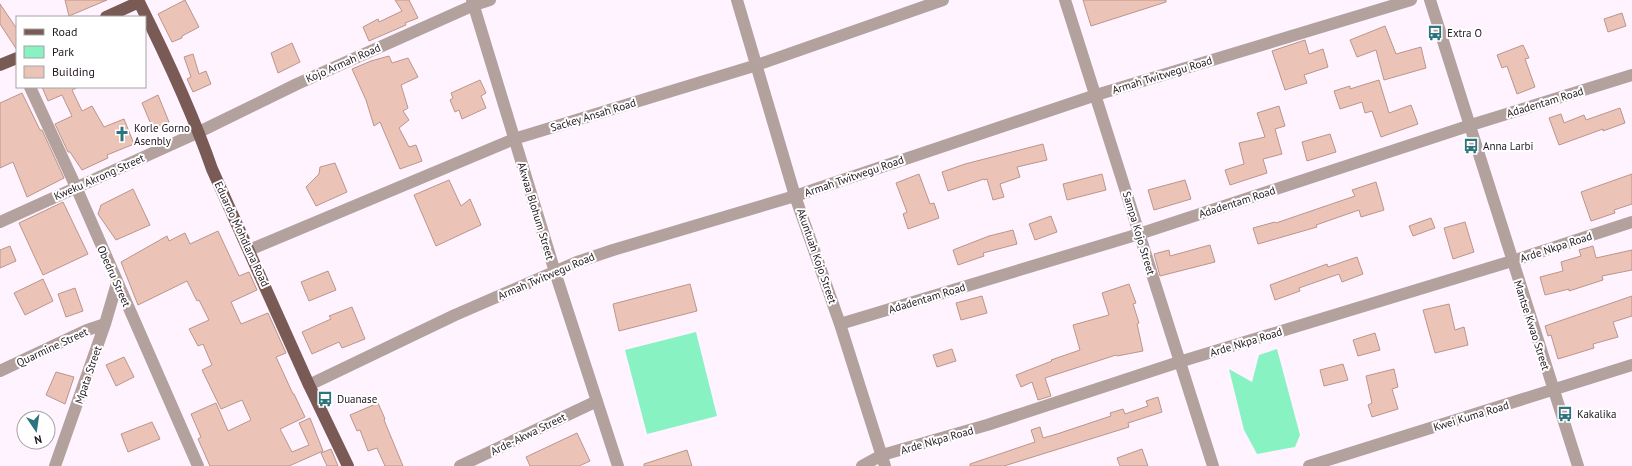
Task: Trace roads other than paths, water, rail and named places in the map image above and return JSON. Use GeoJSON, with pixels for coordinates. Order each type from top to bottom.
{"type":"FeatureCollection","features":[{"type":"Feature","properties":{"kind":"main road"},"geometry":{"type":"LineString","coordinates":[[108,16],[140,1]]}},
{"type":"Feature","properties":{"kind":"main road","name":"Eduardo Mohdlana Road"},"geometry":{"type":"LineString","coordinates":[[140,1],[199,132],[212,169],[348,466]]}},
{"type":"Feature","properties":{"kind":"main road"},"geometry":{"type":"LineString","coordinates":[[0,65],[16,58]]}},
{"type":"Feature","properties":{"kind":"street","name":"Kojo Armah Road"},"geometry":{"type":"LineString","coordinates":[[199,132],[297,84],[473,3],[490,0]]}},
{"type":"Feature","properties":{"kind":"street","name":"Akuntuah Kojo Street"},"geometry":{"type":"LineString","coordinates":[[737,0],[795,196],[840,324],[884,461]]}},
{"type":"Feature","properties":{"kind":"street","name":"Sackey Ansah Road"},"geometry":{"type":"LineString","coordinates":[[250,250],[514,139],[757,65],[943,0]]}},
{"type":"Feature","properties":{"kind":"street","name":"Sampa Kojo Street"},"geometry":{"type":"LineString","coordinates":[[1065,0],[1213,466]]}},
{"type":"Feature","properties":{"kind":"street","name":"Armah Twitwegu Road"},"geometry":{"type":"LineString","coordinates":[[310,385],[455,315],[577,262],[795,196],[1096,95],[1411,0]]}},
{"type":"Feature","properties":{"kind":"street","name":"Mantse Kwao Street"},"geometry":{"type":"LineString","coordinates":[[1430,0],[1471,125],[1512,261],[1578,466]]}},
{"type":"Feature","properties":{"kind":"street","name":"Akwaa Blohum Street"},"geometry":{"type":"LineString","coordinates":[[473,3],[555,272],[618,466]]}},
{"type":"Feature","properties":{"kind":"street","name":"Adadentam Road"},"geometry":{"type":"LineString","coordinates":[[840,324],[1139,234],[1471,125],[1632,76]]}},
{"type":"Feature","properties":{"kind":"street","name":"Obedru Street"},"geometry":{"type":"LineString","coordinates":[[30,88],[198,466]]}},
{"type":"Feature","properties":{"kind":"street","name":"Kweku Akrong Street"},"geometry":{"type":"LineString","coordinates":[[0,222],[199,132]]}},
{"type":"Feature","properties":{"kind":"street","name":"Arde Nkpa Road"},"geometry":{"type":"LineString","coordinates":[[862,466],[884,461],[987,425],[1179,362],[1512,261],[1632,222]]}},
{"type":"Feature","properties":{"kind":"street","name":"Mpata Street"},"geometry":{"type":"LineString","coordinates":[[55,466],[105,324],[117,283]]}},
{"type":"Feature","properties":{"kind":"street","name":"Quarmine Street"},"geometry":{"type":"LineString","coordinates":[[0,371],[87,330],[105,324]]}},
{"type":"Feature","properties":{"kind":"street","name":"Kwei Kuma Road"},"geometry":{"type":"LineString","coordinates":[[1309,466],[1632,365]]}},
{"type":"Feature","properties":{"kind":"street","name":"Arde-Akwa Street"},"geometry":{"type":"LineString","coordinates":[[460,466],[597,401]]}},
{"type":"Feature","properties":{"kind":"place","name":"Extra O"},"geometry":{"type":"Point","coordinates":[1435,33]}},
{"type":"Feature","properties":{"kind":"place","name":"Korle Gorno Asenbly"},"geometry":{"type":"Point","coordinates":[122,134]}},
{"type":"Feature","properties":{"kind":"place","name":"Anna Larbi"},"geometry":{"type":"Point","coordinates":[1471,146]}},
{"type":"Feature","properties":{"kind":"place","name":"Duanase"},"geometry":{"type":"Point","coordinates":[325,399]}},
{"type":"Feature","properties":{"kind":"place","name":"Kakalika"},"geometry":{"type":"Point","coordinates":[1565,414]}}]}
